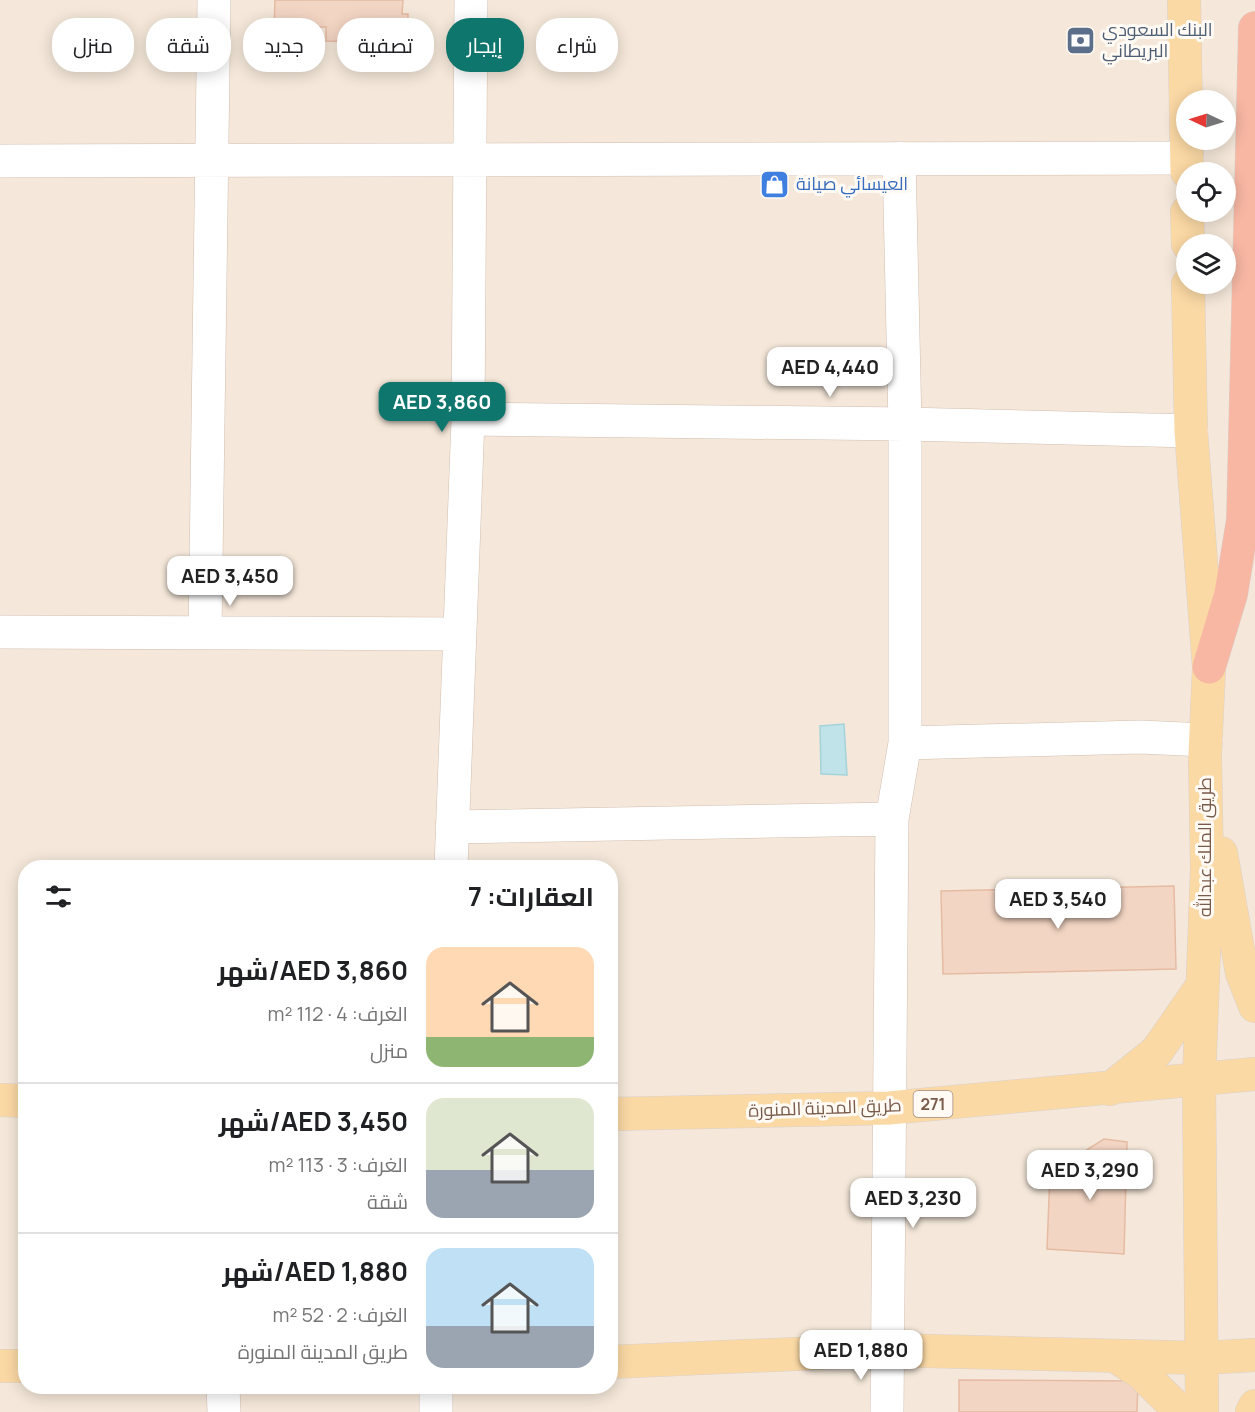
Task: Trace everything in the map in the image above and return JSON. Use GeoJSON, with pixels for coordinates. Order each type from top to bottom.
{"type":"FeatureCollection","features":[{"type":"Feature","properties":{"kind":"highway"},"geometry":{"type":"LineString","coordinates":[[1209,667],[1231,594],[1243,520],[1255,28]]}},
{"type":"Feature","properties":{"kind":"main road"},"geometry":{"type":"LineString","coordinates":[[1184,0],[1187,162]]}},
{"type":"Feature","properties":{"kind":"main road","name":"طريق الملك عبدالله"},"geometry":{"type":"LineString","coordinates":[[1188,294],[1191,431],[1209,667],[1205,747],[1207,869],[1199,1081],[1202,1412]]}},
{"type":"Feature","properties":{"kind":"main road"},"geometry":{"type":"LineString","coordinates":[[1205,747],[1242,973],[1255,1006]]}},
{"type":"Feature","properties":{"kind":"main road"},"geometry":{"type":"LineString","coordinates":[[1110,1089],[1157,1051],[1202,986]]}},
{"type":"Feature","properties":{"kind":"main road","name":"طريق المدينة المنورة"},"geometry":{"type":"LineString","coordinates":[[618,1113],[889,1108],[1255,1074]]}},
{"type":"Feature","properties":{"kind":"main road"},"geometry":{"type":"LineString","coordinates":[[0,1100],[18,1101]]}},
{"type":"Feature","properties":{"kind":"main road"},"geometry":{"type":"LineString","coordinates":[[618,1362],[887,1350],[1202,1358],[1255,1355]]}},
{"type":"Feature","properties":{"kind":"main road"},"geometry":{"type":"LineString","coordinates":[[1115,1356],[1141,1373],[1181,1412]]}},
{"type":"Feature","properties":{"kind":"main road"},"geometry":{"type":"LineString","coordinates":[[0,1366],[18,1366]]}},
{"type":"Feature","properties":{"kind":"main road"},"geometry":{"type":"LineString","coordinates":[[1252,1412],[1255,1406]]}},
{"type":"Feature","properties":{"kind":"street"},"geometry":{"type":"LineString","coordinates":[[205,633],[214,0]]}},
{"type":"Feature","properties":{"kind":"street"},"geometry":{"type":"LineString","coordinates":[[451,860],[468,419],[471,0]]}},
{"type":"Feature","properties":{"kind":"street"},"geometry":{"type":"LineString","coordinates":[[0,161],[899,158],[1176,165]]}},
{"type":"Feature","properties":{"kind":"street"},"geometry":{"type":"LineString","coordinates":[[886,1412],[892,819],[905,743],[905,424],[899,158]]}},
{"type":"Feature","properties":{"kind":"street"},"geometry":{"type":"LineString","coordinates":[[468,419],[905,424],[1191,431]]}},
{"type":"Feature","properties":{"kind":"street"},"geometry":{"type":"LineString","coordinates":[[0,632],[460,634]]}},
{"type":"Feature","properties":{"kind":"street"},"geometry":{"type":"LineString","coordinates":[[905,743],[1140,737],[1205,747]]}},
{"type":"Feature","properties":{"kind":"street"},"geometry":{"type":"LineString","coordinates":[[452,827],[892,819]]}},
{"type":"Feature","properties":{"kind":"street"},"geometry":{"type":"LineString","coordinates":[[223,1394],[224,1412]]}},
{"type":"Feature","properties":{"kind":"street"},"geometry":{"type":"LineString","coordinates":[[436,1394],[436,1412]]}},
{"type":"Feature","properties":{"kind":"shaded area"},"geometry":{"type":"Polygon","coordinates":[[[0,0],[1255,0],[1255,1412],[0,1412],[0,0]]]}},
{"type":"Feature","properties":{"kind":"water"},"geometry":{"type":"Polygon","coordinates":[[[844,724],[847,775],[821,774],[820,726],[844,724]]]}},
{"type":"Feature","properties":{"kind":"building"},"geometry":{"type":"Polygon","coordinates":[[[275,0],[403,0],[402,14],[408,14],[408,18],[337,18],[337,41],[326,41],[325,18],[274,18],[275,0]]]}},
{"type":"Feature","properties":{"kind":"building"},"geometry":{"type":"Polygon","coordinates":[[[1174,886],[1176,969],[943,974],[941,891],[1174,886]]]}},
{"type":"Feature","properties":{"kind":"building"},"geometry":{"type":"Polygon","coordinates":[[[1104,1139],[1127,1142],[1124,1254],[1047,1249],[1050,1173],[1104,1139]]]}},
{"type":"Feature","properties":{"kind":"building"},"geometry":{"type":"Polygon","coordinates":[[[959,1380],[1138,1381],[1137,1412],[959,1412],[959,1380]]]}},
{"type":"Feature","properties":{"kind":"place","name":"البنك السعودي البريطاني"},"geometry":{"type":"Point","coordinates":[1081,40]}},
{"type":"Feature","properties":{"kind":"place","name":"العيسائي صيانة"},"geometry":{"type":"Point","coordinates":[775,184]}}]}
